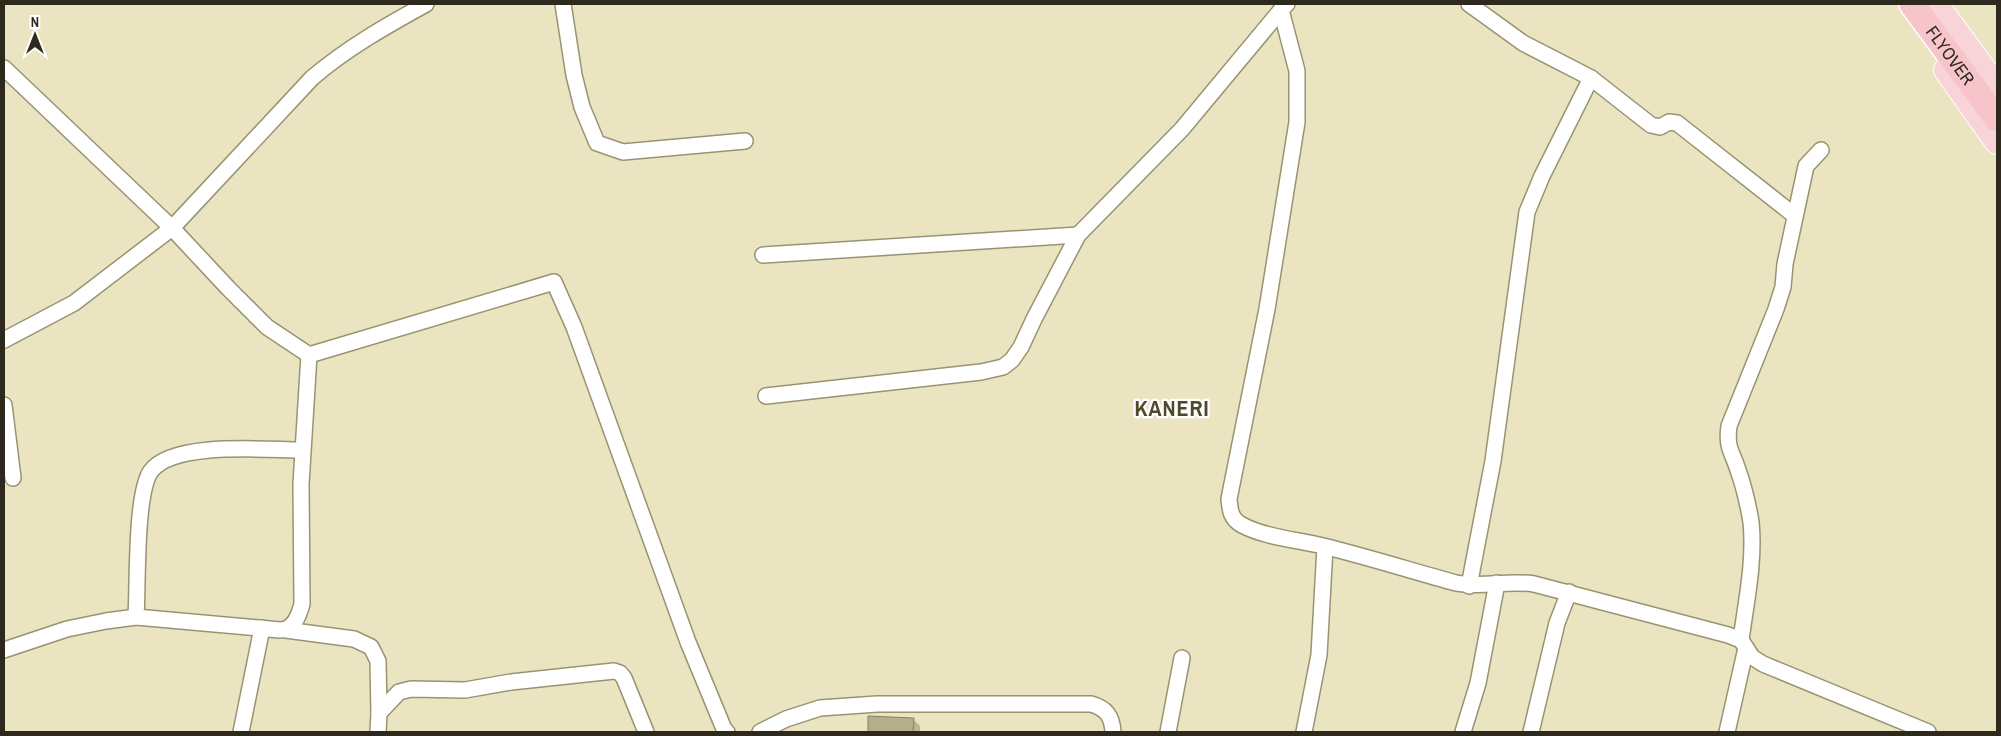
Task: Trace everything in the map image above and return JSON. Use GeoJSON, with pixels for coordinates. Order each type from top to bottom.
{"type":"FeatureCollection","features":[{"type":"Feature","properties":{"kind":"highway","name":"FLYOVER"},"geometry":{"type":"LineString","coordinates":[[1912,4],[1994,105]]}},
{"type":"Feature","properties":{"kind":"highway","name":"FLYOVER"},"geometry":{"type":"LineString","coordinates":[[1926,4],[1994,105]]}},
{"type":"Feature","properties":{"kind":"main road"},"geometry":{"type":"LineString","coordinates":[[1899,4],[1997,142]]}},
{"type":"Feature","properties":{"kind":"main road"},"geometry":{"type":"LineString","coordinates":[[1936,4],[1994,105]]}},
{"type":"Feature","properties":{"kind":"street"},"geometry":{"type":"LineString","coordinates":[[4,340],[74,303],[172,228],[312,78],[334,59],[380,29],[400,10],[426,4]]}},
{"type":"Feature","properties":{"kind":"street"},"geometry":{"type":"LineString","coordinates":[[563,4],[574,75],[582,107],[597,143],[623,152],[745,141]]}},
{"type":"Feature","properties":{"kind":"street"},"geometry":{"type":"LineString","coordinates":[[1468,4],[1523,43],[1591,78],[1651,125],[1660,127],[1669,122],[1677,123],[1794,215]]}},
{"type":"Feature","properties":{"kind":"street"},"geometry":{"type":"LineString","coordinates":[[766,396],[981,372],[1004,367],[1012,360],[1021,347],[1042,302],[1078,235],[1182,129],[1284,7]]}},
{"type":"Feature","properties":{"kind":"street"},"geometry":{"type":"LineString","coordinates":[[1284,7],[1297,72],[1298,122],[1267,309],[1229,499],[1233,518],[1242,525],[1256,531],[1325,547],[1470,586],[1518,582],[1569,592],[1728,635],[1743,644],[1752,657],[1763,664],[1928,732]]}},
{"type":"Feature","properties":{"kind":"street"},"geometry":{"type":"LineString","coordinates":[[4,68],[172,228],[267,327],[309,355]]}},
{"type":"Feature","properties":{"kind":"street"},"geometry":{"type":"LineString","coordinates":[[1470,586],[1493,461],[1521,244],[1527,212],[1542,176],[1591,78]]}},
{"type":"Feature","properties":{"kind":"street"},"geometry":{"type":"LineString","coordinates":[[1727,732],[1743,644],[1751,556],[1751,523],[1746,494],[1729,450],[1729,426],[1778,302],[1794,215],[1806,166],[1821,150]]}},
{"type":"Feature","properties":{"kind":"street"},"geometry":{"type":"LineString","coordinates":[[763,254],[1078,235]]}},
{"type":"Feature","properties":{"kind":"street"},"geometry":{"type":"LineString","coordinates":[[309,355],[554,282],[574,327],[688,642],[724,730],[727,732]]}},
{"type":"Feature","properties":{"kind":"street"},"geometry":{"type":"LineString","coordinates":[[286,630],[298,617],[302,604],[302,450],[309,355]]}},
{"type":"Feature","properties":{"kind":"street"},"geometry":{"type":"LineString","coordinates":[[4,405],[13,478]]}},
{"type":"Feature","properties":{"kind":"street"},"geometry":{"type":"LineString","coordinates":[[136,617],[141,500],[151,471],[162,462],[177,455],[198,450],[302,450]]}},
{"type":"Feature","properties":{"kind":"street"},"geometry":{"type":"LineString","coordinates":[[1304,732],[1319,656],[1325,547]]}},
{"type":"Feature","properties":{"kind":"street"},"geometry":{"type":"LineString","coordinates":[[1463,732],[1478,683],[1497,583]]}},
{"type":"Feature","properties":{"kind":"street"},"geometry":{"type":"LineString","coordinates":[[1531,732],[1552,641],[1569,592]]}},
{"type":"Feature","properties":{"kind":"street"},"geometry":{"type":"LineString","coordinates":[[4,650],[67,629],[136,617],[354,638],[371,647],[378,661],[380,713],[378,732]]}},
{"type":"Feature","properties":{"kind":"street"},"geometry":{"type":"LineString","coordinates":[[241,732],[262,628]]}},
{"type":"Feature","properties":{"kind":"street"},"geometry":{"type":"LineString","coordinates":[[1168,732],[1182,658]]}},
{"type":"Feature","properties":{"kind":"street"},"geometry":{"type":"LineString","coordinates":[[380,713],[399,692],[411,689],[465,690],[510,682],[614,671],[620,673],[624,678],[646,732]]}},
{"type":"Feature","properties":{"kind":"street"},"geometry":{"type":"LineString","coordinates":[[760,732],[786,719],[820,708],[877,704],[1091,704],[1101,706],[1109,713],[1113,732]]}},
{"type":"Feature","properties":{"kind":"building"},"geometry":{"type":"Polygon","coordinates":[[[868,716],[914,718],[913,732],[868,732],[868,716]]]}},
{"type":"Feature","properties":{"kind":"district","name":"KANERI"},"geometry":{"type":"Point","coordinates":[1172,408]}}]}
